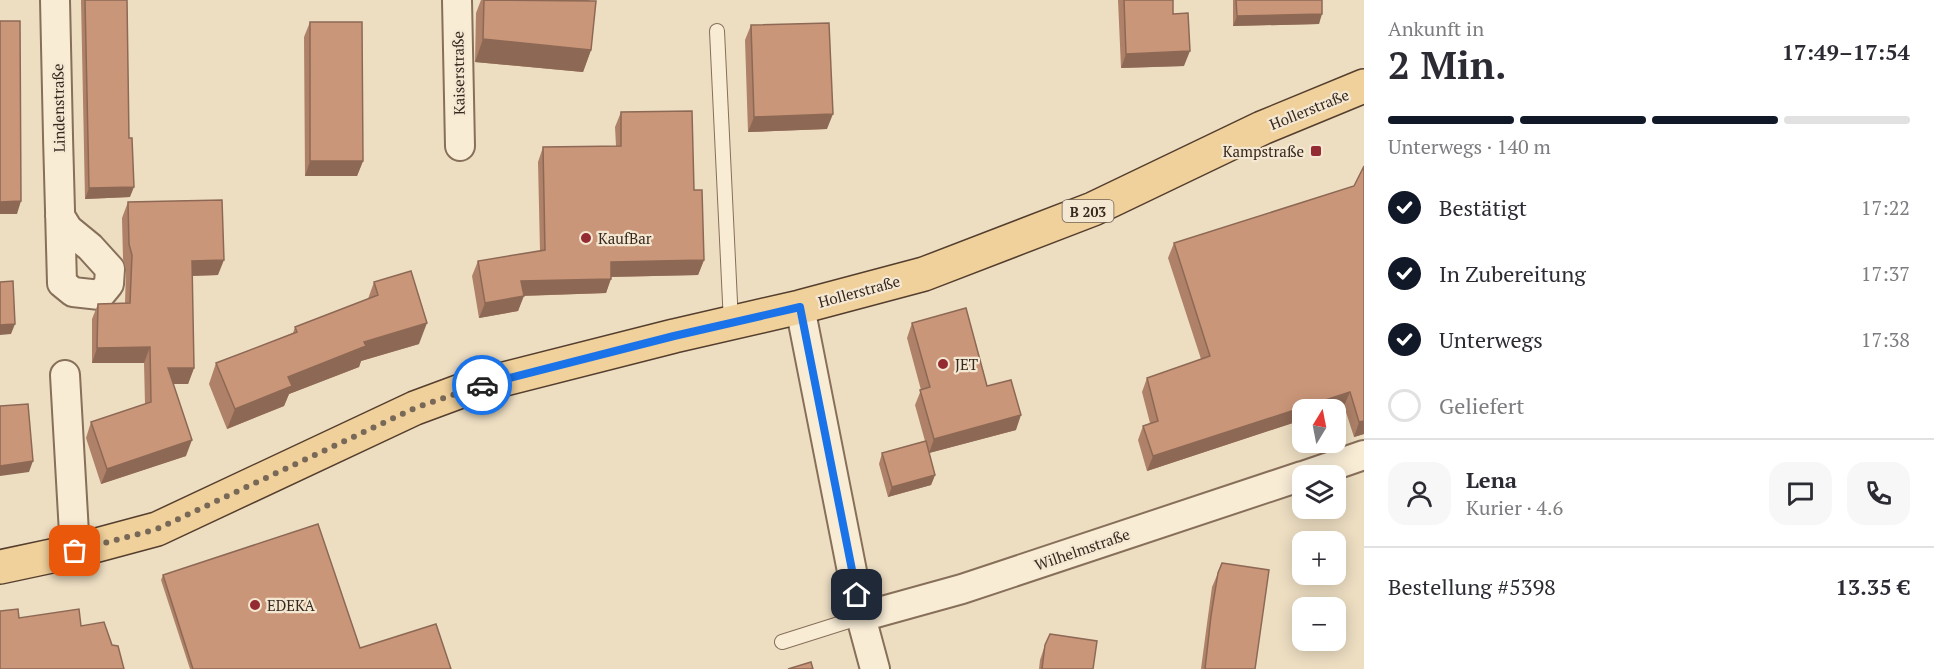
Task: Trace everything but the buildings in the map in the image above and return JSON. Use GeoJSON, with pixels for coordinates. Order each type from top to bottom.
{"type":"FeatureCollection","features":[{"type":"Feature","properties":{"kind":"main road","name":"Hollerstraße"},"geometry":{"type":"LineString","coordinates":[[0,567],[75,551],[157,529],[415,408],[470,388],[800,307],[924,274],[1093,209],[1262,128],[1364,86]]}},
{"type":"Feature","properties":{"kind":"street","name":"Lindenstraße"},"geometry":{"type":"LineString","coordinates":[[56,0],[60,216]]}},
{"type":"Feature","properties":{"kind":"street","name":"Kaiserstraße"},"geometry":{"type":"LineString","coordinates":[[457,0],[460,146]]}},
{"type":"Feature","properties":{"kind":"street"},"geometry":{"type":"LineString","coordinates":[[800,307],[861,617],[875,669]]}},
{"type":"Feature","properties":{"kind":"street"},"geometry":{"type":"LineString","coordinates":[[65,375],[75,551]]}},
{"type":"Feature","properties":{"kind":"street","name":"Wilhelmstraße"},"geometry":{"type":"LineString","coordinates":[[1334,465],[1364,455]]}},
{"type":"Feature","properties":{"kind":"street","name":"Wilhelmstraße"},"geometry":{"type":"LineString","coordinates":[[861,617],[962,590],[1292,479]]}},
{"type":"Feature","properties":{"kind":"lane"},"geometry":{"type":"LineString","coordinates":[[717,32],[731,323]]}},
{"type":"Feature","properties":{"kind":"lane"},"geometry":{"type":"LineString","coordinates":[[782,642],[861,617]]}},
{"type":"Feature","properties":{"kind":"way so far"},"geometry":{"type":"LineString","coordinates":[[75,551],[157,529],[415,408],[482,385]]}},
{"type":"Feature","properties":{"kind":"place","name":"Kampstraße"},"geometry":{"type":"Point","coordinates":[1316,151]}},
{"type":"Feature","properties":{"kind":"place","name":"KaufBar"},"geometry":{"type":"Point","coordinates":[586,238]}},
{"type":"Feature","properties":{"kind":"place","name":"JET"},"geometry":{"type":"Point","coordinates":[943,364]}},
{"type":"Feature","properties":{"kind":"place","name":"EDEKA"},"geometry":{"type":"Point","coordinates":[255,605]}},
{"type":"Feature","properties":{"kind":"route"},"geometry":{"type":"LineString","coordinates":[[482,385],[674,336],[800,307],[857,595]]}}]}
